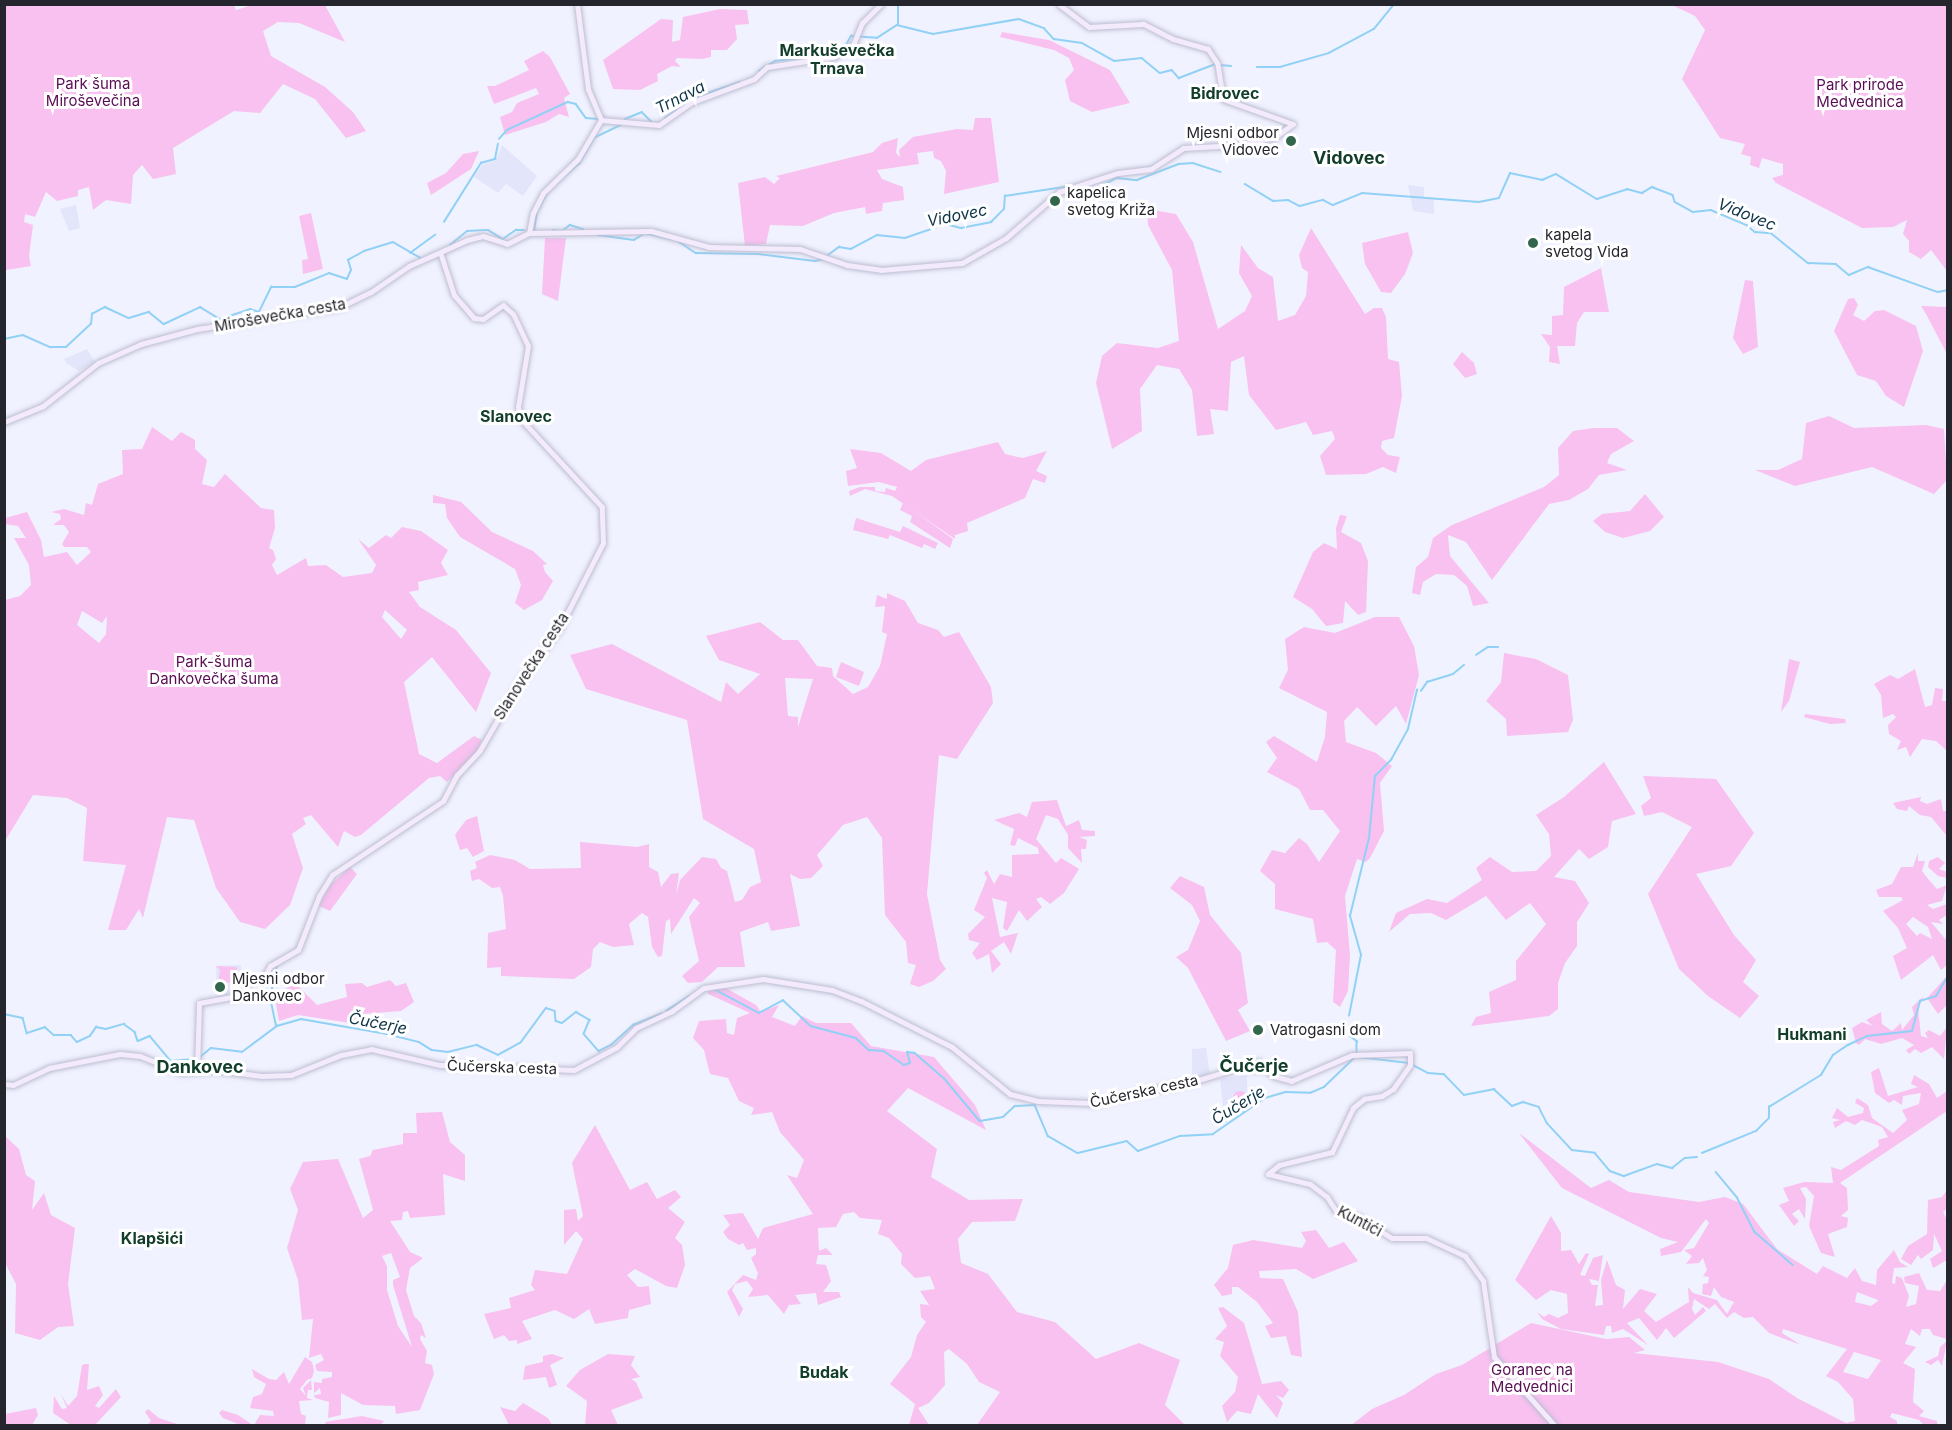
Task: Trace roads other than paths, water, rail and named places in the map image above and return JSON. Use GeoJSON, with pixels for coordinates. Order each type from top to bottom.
{"type":"FeatureCollection","features":[{"type":"Feature","properties":{"kind":"street"},"geometry":{"type":"LineString","coordinates":[[577,4],[588,89],[601,120]]}},
{"type":"Feature","properties":{"kind":"street"},"geometry":{"type":"LineString","coordinates":[[601,120],[623,124],[659,125],[690,103],[752,80],[767,67],[842,53],[881,4]]}},
{"type":"Feature","properties":{"kind":"street","name":"Miroševečka cesta"},"geometry":{"type":"LineString","coordinates":[[4,422],[43,406],[98,363],[141,344],[197,329],[347,305],[409,266],[441,255],[480,236],[507,244],[529,233],[651,231],[709,247],[779,245],[828,257],[858,268],[881,270],[965,262],[1011,234],[1059,192],[1151,169],[1190,146],[1227,147],[1275,136],[1293,124],[1223,99],[1218,65],[1208,49],[1173,39],[1143,24],[1094,28],[1073,18],[1059,4]]}},
{"type":"Feature","properties":{"kind":"street"},"geometry":{"type":"LineString","coordinates":[[529,233],[532,213],[543,193],[578,159],[601,120]]}},
{"type":"Feature","properties":{"kind":"street","name":"Slanovečka cesta"},"geometry":{"type":"LineString","coordinates":[[197,1071],[199,1003],[242,995],[259,986],[270,966],[298,950],[322,891],[332,875],[443,801],[457,775],[480,750],[520,681],[559,629],[603,543],[602,507],[520,418],[518,407],[528,346],[513,314],[506,306],[499,305],[483,319],[474,318],[454,295],[441,255]]}},
{"type":"Feature","properties":{"kind":"street","name":"Čučerska cesta"},"geometry":{"type":"LineString","coordinates":[[4,1084],[13,1085],[49,1068],[120,1054],[140,1056],[180,1072],[291,1076],[348,1053],[370,1050],[440,1065],[574,1070],[617,1047],[636,1028],[672,1011],[704,988],[763,979],[832,990],[861,1001],[952,1047],[1010,1094],[1030,1100],[1092,1103],[1241,1067],[1263,1069],[1280,1079],[1291,1081],[1356,1054],[1410,1053]]}},
{"type":"Feature","properties":{"kind":"street","name":"Kuntići"},"geometry":{"type":"LineString","coordinates":[[1410,1053],[1411,1064],[1387,1094],[1359,1102],[1332,1152],[1279,1165],[1268,1174],[1310,1184],[1328,1197],[1336,1211],[1358,1217],[1392,1238],[1426,1238],[1465,1256],[1483,1281],[1494,1357],[1555,1425]]}},
{"type":"Feature","properties":{"kind":"waterway","name":"Trnava"},"geometry":{"type":"LineString","coordinates":[[898,4],[898,25]]}},
{"type":"Feature","properties":{"kind":"waterway","name":"Bidrovec"},"geometry":{"type":"LineString","coordinates":[[1257,67],[1280,67],[1329,53],[1374,29],[1394,4]]}},
{"type":"Feature","properties":{"kind":"waterway","name":"Bidrovec"},"geometry":{"type":"LineString","coordinates":[[897,25],[933,34],[1019,19],[1044,28],[1054,39],[1082,43],[1114,61],[1142,58],[1160,73],[1172,70],[1179,78],[1216,64]]}},
{"type":"Feature","properties":{"kind":"waterway","name":"Trnava"},"geometry":{"type":"LineString","coordinates":[[844,49],[851,36],[877,38],[897,25]]}},
{"type":"Feature","properties":{"kind":"waterway","name":"Trnava"},"geometry":{"type":"LineString","coordinates":[[759,71],[775,61],[835,54]]}},
{"type":"Feature","properties":{"kind":"waterway","name":"Bidrovec"},"geometry":{"type":"LineString","coordinates":[[1220,65],[1231,66]]}},
{"type":"Feature","properties":{"kind":"waterway","name":"Trnava"},"geometry":{"type":"LineString","coordinates":[[665,118],[696,97],[740,82]]}},
{"type":"Feature","properties":{"kind":"waterway"},"geometry":{"type":"LineString","coordinates":[[499,139],[507,130],[568,102],[576,104],[586,118],[598,119]]}},
{"type":"Feature","properties":{"kind":"waterway","name":"Trnava"},"geometry":{"type":"LineString","coordinates":[[625,119],[642,112],[652,122]]}},
{"type":"Feature","properties":{"kind":"waterway","name":"Trnava"},"geometry":{"type":"LineString","coordinates":[[551,188],[579,164],[594,138],[623,124]]}},
{"type":"Feature","properties":{"kind":"waterway"},"geometry":{"type":"LineString","coordinates":[[444,222],[481,163],[495,159],[498,144]]}},
{"type":"Feature","properties":{"kind":"waterway","name":"Vidovec"},"geometry":{"type":"LineString","coordinates":[[1084,187],[1096,189],[1117,178],[1137,180],[1179,164],[1193,163],[1221,172]]}},
{"type":"Feature","properties":{"kind":"waterway","name":"Vidovec"},"geometry":{"type":"LineString","coordinates":[[1245,184],[1273,201],[1288,200],[1300,206],[1323,200],[1333,205],[1362,193],[1479,202],[1499,198],[1510,173],[1542,180],[1556,174],[1597,199],[1627,189],[1642,193],[1652,187],[1673,195],[1675,202],[1693,212],[1711,210],[1747,225],[1755,232],[1771,233],[1808,263],[1836,264],[1849,275],[1868,267],[1938,292],[1948,290]]}},
{"type":"Feature","properties":{"kind":"waterway","name":"Vidovec"},"geometry":{"type":"LineString","coordinates":[[828,255],[839,247],[851,249],[877,235],[905,238],[946,224],[961,228],[991,222],[1004,209],[1005,196],[1070,186]]}},
{"type":"Feature","properties":{"kind":"waterway","name":"Trnava"},"geometry":{"type":"LineString","coordinates":[[534,230],[537,212],[548,191]]}},
{"type":"Feature","properties":{"kind":"waterway","name":"Vidovec"},"geometry":{"type":"LineString","coordinates":[[553,230],[562,231],[570,225],[583,229]]}},
{"type":"Feature","properties":{"kind":"waterway","name":"Trnava"},"geometry":{"type":"LineString","coordinates":[[450,245],[467,231],[488,230],[503,239],[516,230],[524,230]]}},
{"type":"Feature","properties":{"kind":"waterway","name":"Vidovec"},"geometry":{"type":"LineString","coordinates":[[598,235],[634,240],[645,233],[671,239]]}},
{"type":"Feature","properties":{"kind":"waterway"},"geometry":{"type":"LineString","coordinates":[[410,253],[435,235]]}},
{"type":"Feature","properties":{"kind":"waterway","name":"Vidovec"},"geometry":{"type":"LineString","coordinates":[[678,241],[696,253],[758,254],[815,261],[825,259]]}},
{"type":"Feature","properties":{"kind":"waterway","name":"Trnava"},"geometry":{"type":"LineString","coordinates":[[4,339],[23,335],[50,347],[66,347],[91,324],[92,314],[105,307],[129,318],[149,312],[164,324],[200,307],[220,319],[250,309],[259,312],[271,287],[295,287],[329,273],[347,279],[351,270],[348,260],[364,251],[393,242],[421,258]]}},
{"type":"Feature","properties":{"kind":"waterway"},"geometry":{"type":"LineString","coordinates":[[1476,655],[1488,647],[1498,647]]}},
{"type":"Feature","properties":{"kind":"waterway"},"geometry":{"type":"LineString","coordinates":[[1421,691],[1427,682],[1453,674],[1464,665]]}},
{"type":"Feature","properties":{"kind":"waterway"},"geometry":{"type":"LineString","coordinates":[[1349,1016],[1361,955],[1350,916],[1369,838],[1375,776],[1391,760],[1408,729],[1417,690]]}},
{"type":"Feature","properties":{"kind":"waterway"},"geometry":{"type":"LineString","coordinates":[[276,1026],[270,998],[277,964]]}},
{"type":"Feature","properties":{"kind":"waterway","name":"Čučerje"},"geometry":{"type":"LineString","coordinates":[[1702,1153],[1756,1131],[1769,1118],[1769,1107],[1821,1075],[1833,1055],[1848,1045],[1867,1036],[1912,1031],[1920,1001],[1936,996],[1948,976]]}},
{"type":"Feature","properties":{"kind":"waterway","name":"Čučerje"},"geometry":{"type":"LineString","coordinates":[[714,989],[759,1013],[783,1000],[811,1026],[856,1038],[869,1050],[884,1051],[904,1065],[910,1063],[907,1052],[915,1053],[944,1078],[980,1121],[1003,1117],[1015,1106],[1035,1105],[1048,1136],[1078,1153],[1127,1141],[1138,1151],[1180,1136],[1213,1134],[1265,1098],[1286,1092],[1310,1093],[1324,1087],[1354,1058]]}},
{"type":"Feature","properties":{"kind":"waterway","name":"Čučerje"},"geometry":{"type":"LineString","coordinates":[[666,1011],[689,996]]}},
{"type":"Feature","properties":{"kind":"waterway","name":"Čučerje"},"geometry":{"type":"LineString","coordinates":[[200,1057],[211,1048],[242,1052],[277,1026],[301,1019],[387,1034],[419,1042],[432,1050],[448,1052],[477,1045],[498,1055],[521,1042],[546,1008],[555,1011],[556,1021],[562,1023],[576,1012],[590,1020],[584,1034],[599,1051],[611,1045],[633,1025],[662,1013]]}},
{"type":"Feature","properties":{"kind":"waterway","name":"Čučerje"},"geometry":{"type":"LineString","coordinates":[[4,1014],[23,1018],[27,1033],[45,1027],[54,1035],[71,1035],[77,1042],[90,1036],[96,1027],[106,1029],[124,1024],[135,1032],[138,1041],[150,1036],[171,1061],[196,1059]]}},
{"type":"Feature","properties":{"kind":"waterway"},"geometry":{"type":"LineString","coordinates":[[1350,1036],[1357,1041],[1357,1052]]}},
{"type":"Feature","properties":{"kind":"waterway","name":"Čučerje"},"geometry":{"type":"LineString","coordinates":[[1358,1057],[1409,1063]]}},
{"type":"Feature","properties":{"kind":"waterway","name":"Čučerje"},"geometry":{"type":"LineString","coordinates":[[1413,1065],[1428,1073],[1444,1074],[1464,1095],[1494,1089],[1512,1106],[1523,1102],[1539,1107],[1547,1123],[1572,1150],[1595,1153],[1610,1171],[1624,1176],[1657,1164],[1672,1168],[1685,1158],[1697,1157]]}},
{"type":"Feature","properties":{"kind":"waterway"},"geometry":{"type":"LineString","coordinates":[[1716,1172],[1737,1197],[1755,1232],[1793,1265]]}},
{"type":"Feature","properties":{"kind":"place","name":"Mjesni odbor Vidovec"},"geometry":{"type":"Point","coordinates":[1291,141]}},
{"type":"Feature","properties":{"kind":"place","name":"kapelica svetog Križa"},"geometry":{"type":"Point","coordinates":[1055,201]}},
{"type":"Feature","properties":{"kind":"place","name":"kapela svetog Vida"},"geometry":{"type":"Point","coordinates":[1533,243]}},
{"type":"Feature","properties":{"kind":"place","name":"Mjesni odbor Dankovec"},"geometry":{"type":"Point","coordinates":[220,987]}},
{"type":"Feature","properties":{"kind":"place","name":"Vatrogasni dom"},"geometry":{"type":"Point","coordinates":[1258,1030]}},
{"type":"Feature","properties":{"kind":"district","name":"Markuševečka Trnava"},"geometry":{"type":"Point","coordinates":[837,59]}},
{"type":"Feature","properties":{"kind":"district","name":"Bidrovec"},"geometry":{"type":"Point","coordinates":[1225,93]}},
{"type":"Feature","properties":{"kind":"district","name":"Vidovec"},"geometry":{"type":"Point","coordinates":[1349,158]}},
{"type":"Feature","properties":{"kind":"district","name":"Slanovec"},"geometry":{"type":"Point","coordinates":[516,416]}},
{"type":"Feature","properties":{"kind":"district","name":"Hukmani"},"geometry":{"type":"Point","coordinates":[1812,1034]}},
{"type":"Feature","properties":{"kind":"district","name":"Čučerje"},"geometry":{"type":"Point","coordinates":[1254,1066]}},
{"type":"Feature","properties":{"kind":"district","name":"Dankovec"},"geometry":{"type":"Point","coordinates":[200,1067]}},
{"type":"Feature","properties":{"kind":"district","name":"Klapšići"},"geometry":{"type":"Point","coordinates":[152,1238]}},
{"type":"Feature","properties":{"kind":"district","name":"Budak"},"geometry":{"type":"Point","coordinates":[824,1372]}},
{"type":"Feature","properties":{"kind":"park label","name":"Park šuma Miroševečina"},"geometry":{"type":"Point","coordinates":[93,92]}},
{"type":"Feature","properties":{"kind":"park label","name":"Park prirode Medvednica"},"geometry":{"type":"Point","coordinates":[1860,92]}},
{"type":"Feature","properties":{"kind":"park label","name":"Park-šuma Dankovečka šuma"},"geometry":{"type":"Point","coordinates":[214,670]}},
{"type":"Feature","properties":{"kind":"park label","name":"Goranec na Medvednici"},"geometry":{"type":"Point","coordinates":[1532,1378]}}]}
